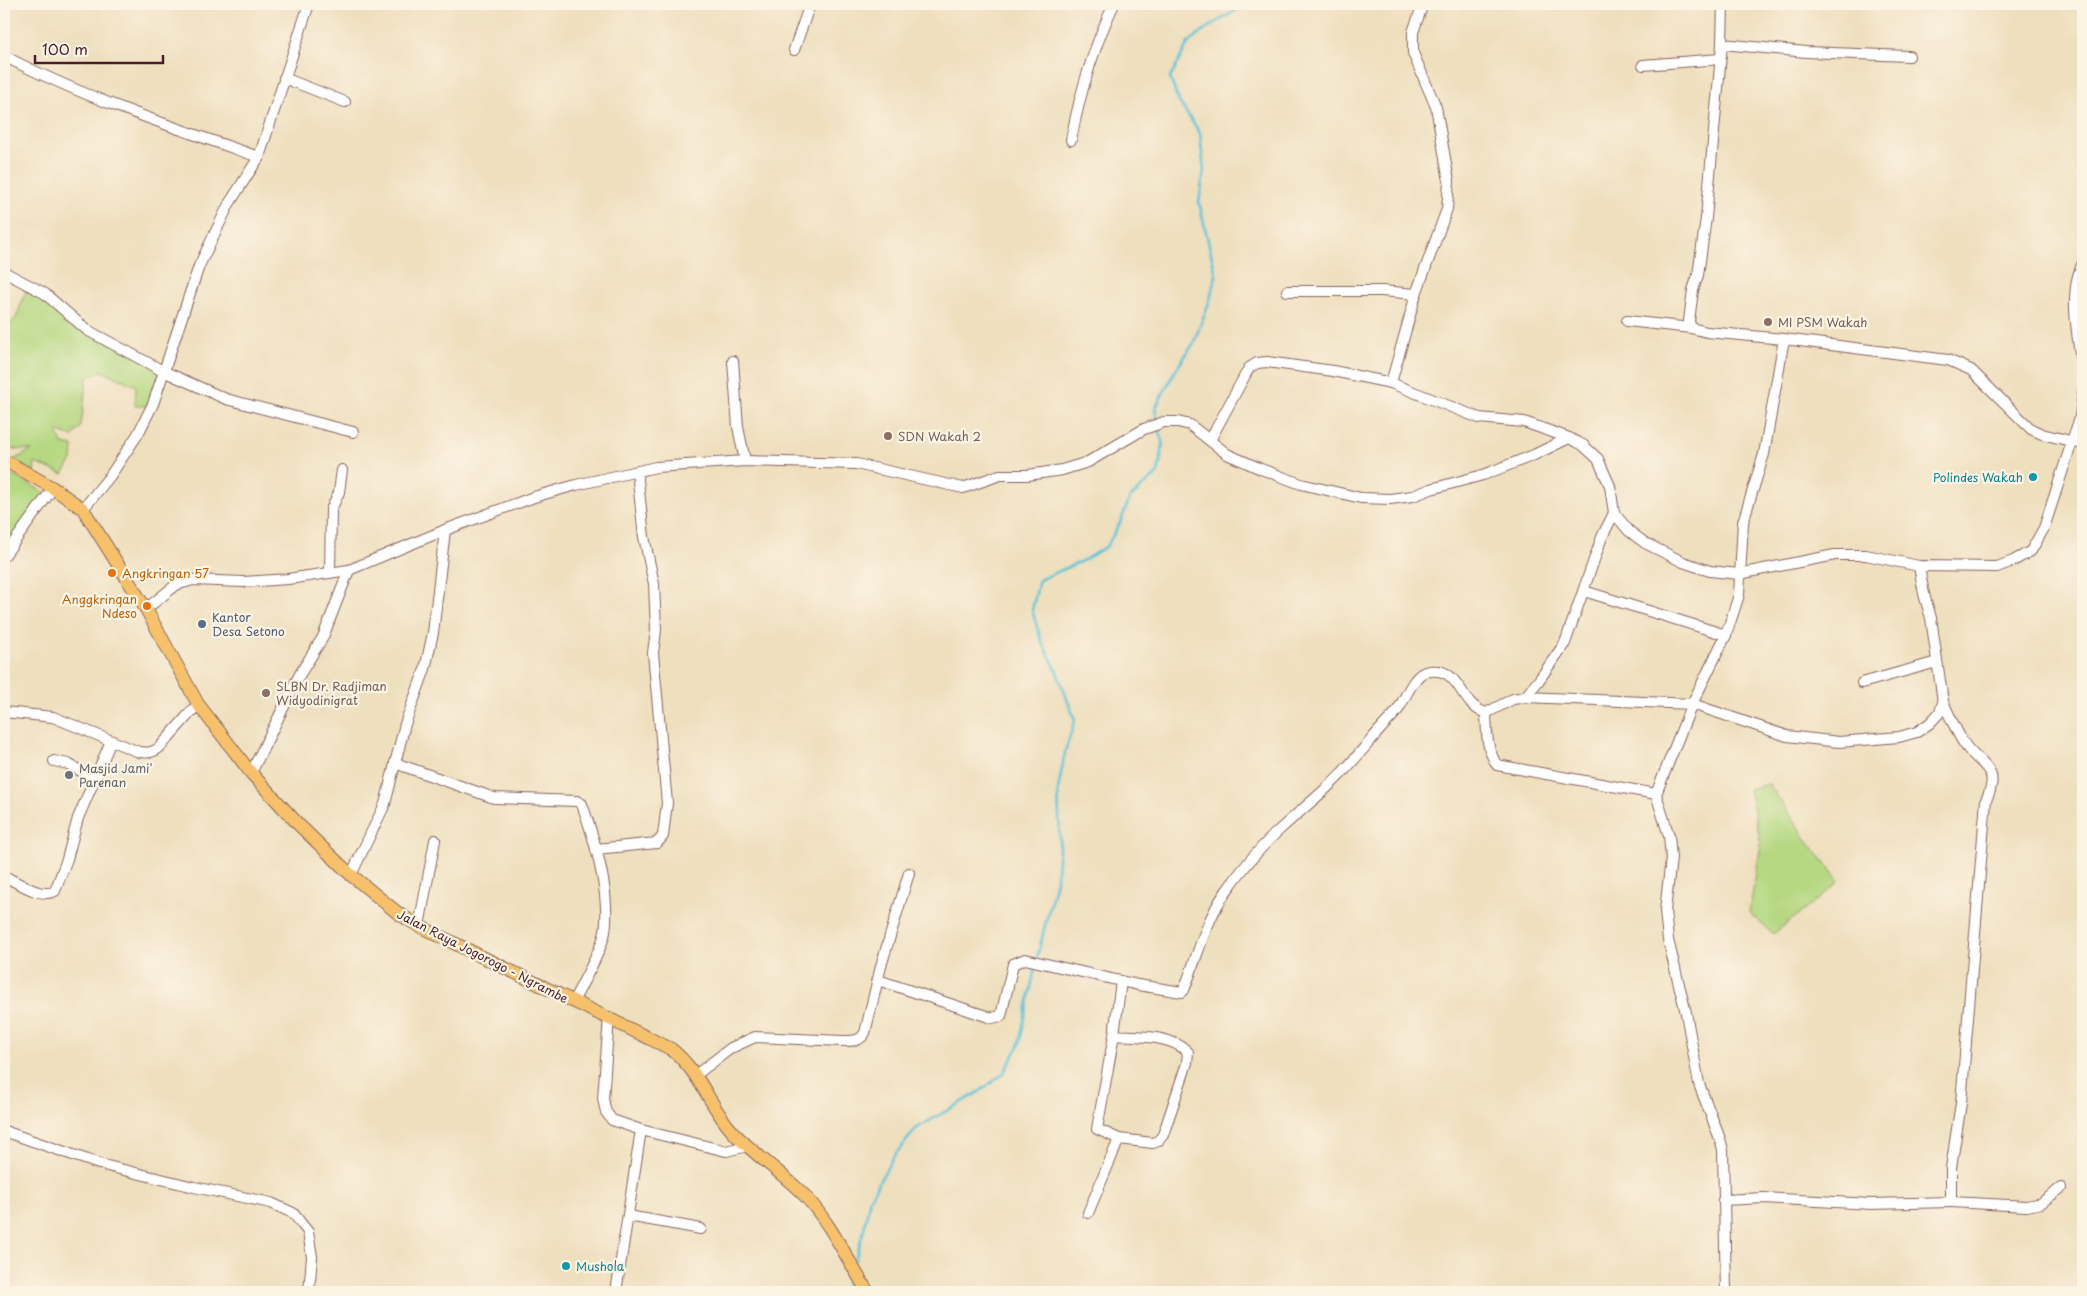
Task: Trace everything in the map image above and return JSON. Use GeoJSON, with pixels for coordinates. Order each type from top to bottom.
{"type":"FeatureCollection","features":[{"type":"Feature","properties":{"kind":"main road","name":"Jalan Raya Jogorogo - Ngrambe"},"geometry":{"type":"LineString","coordinates":[[4,460],[53,488],[83,509],[146,610],[198,704],[251,773],[299,825],[351,875],[399,914],[419,926],[573,1002],[609,1017],[671,1049],[697,1074],[722,1118],[748,1146],[817,1210],[867,1290]]}},
{"type":"Feature","properties":{"kind":"street"},"geometry":{"type":"LineString","coordinates":[[83,509],[110,476],[138,434],[153,404],[162,371],[198,266],[229,204],[259,157],[309,4]]}},
{"type":"Feature","properties":{"kind":"street"},"geometry":{"type":"LineString","coordinates":[[794,50],[810,4]]}},
{"type":"Feature","properties":{"kind":"street"},"geometry":{"type":"LineString","coordinates":[[1071,140],[1078,99],[1090,62],[1114,4]]}},
{"type":"Feature","properties":{"kind":"street"},"geometry":{"type":"LineString","coordinates":[[1391,382],[1416,294],[1447,209],[1449,181],[1436,107],[1413,53],[1413,32],[1423,4]]}},
{"type":"Feature","properties":{"kind":"street"},"geometry":{"type":"LineString","coordinates":[[1691,328],[1688,321],[1693,290],[1698,275],[1706,218],[1722,44],[1723,4]]}},
{"type":"Feature","properties":{"kind":"street"},"geometry":{"type":"LineString","coordinates":[[1722,44],[1806,52],[1909,56]]}},
{"type":"Feature","properties":{"kind":"street"},"geometry":{"type":"LineString","coordinates":[[4,56],[30,70],[124,109],[259,157]]}},
{"type":"Feature","properties":{"kind":"street"},"geometry":{"type":"LineString","coordinates":[[1643,65],[1720,59]]}},
{"type":"Feature","properties":{"kind":"street"},"geometry":{"type":"LineString","coordinates":[[284,78],[345,102]]}},
{"type":"Feature","properties":{"kind":"street"},"geometry":{"type":"LineString","coordinates":[[2083,263],[2080,269],[2076,302],[2076,321],[2083,375]]}},
{"type":"Feature","properties":{"kind":"street"},"geometry":{"type":"LineString","coordinates":[[4,272],[44,293],[87,330],[162,371],[226,399],[353,432]]}},
{"type":"Feature","properties":{"kind":"street"},"geometry":{"type":"LineString","coordinates":[[1287,291],[1382,291],[1416,294]]}},
{"type":"Feature","properties":{"kind":"street"},"geometry":{"type":"LineString","coordinates":[[1627,321],[1948,360],[1971,370],[2031,429],[2042,434],[2078,443]]}},
{"type":"Feature","properties":{"kind":"street"},"geometry":{"type":"LineString","coordinates":[[1726,1292],[1723,1150],[1699,1084],[1686,1014],[1668,940],[1665,911],[1671,858],[1669,836],[1656,794],[1692,704],[1726,635],[1739,596],[1743,522],[1764,454],[1784,339]]}},
{"type":"Feature","properties":{"kind":"street"},"geometry":{"type":"LineString","coordinates":[[733,361],[738,427],[745,461]]}},
{"type":"Feature","properties":{"kind":"street"},"geometry":{"type":"LineString","coordinates":[[1210,440],[1249,368],[1257,363],[1267,362],[1333,371],[1391,382],[1479,418],[1524,422],[1584,445],[1598,459],[1610,486],[1614,513],[1629,531],[1645,543],[1683,562],[1710,571],[1739,574],[1835,555],[1866,555],[1919,566],[1997,567],[2031,551],[2044,528],[2078,443],[2083,392]]}},
{"type":"Feature","properties":{"kind":"street"},"geometry":{"type":"LineString","coordinates":[[146,610],[176,585],[193,580],[244,582],[288,579],[349,570],[445,530],[534,497],[637,471],[670,466],[745,461],[856,464],[963,488],[1000,475],[1028,475],[1062,470],[1088,462],[1144,429],[1164,422],[1178,422],[1190,425],[1227,454],[1301,484],[1361,498],[1390,499],[1413,496],[1431,489],[1483,475],[1534,456],[1569,438]]}},
{"type":"Feature","properties":{"kind":"street"},"geometry":{"type":"LineString","coordinates":[[330,573],[331,510],[339,492],[342,470]]}},
{"type":"Feature","properties":{"kind":"street"},"geometry":{"type":"LineString","coordinates":[[596,849],[656,843],[663,836],[665,826],[667,803],[665,769],[653,653],[656,630],[654,584],[644,537],[637,471]]}},
{"type":"Feature","properties":{"kind":"street"},"geometry":{"type":"LineString","coordinates":[[4,556],[53,488]]}},
{"type":"Feature","properties":{"kind":"street"},"geometry":{"type":"LineString","coordinates":[[1525,697],[1565,643],[1602,537],[1614,513]]}},
{"type":"Feature","properties":{"kind":"street"},"geometry":{"type":"LineString","coordinates":[[351,875],[385,804],[405,724],[425,669],[433,633],[445,530]]}},
{"type":"Feature","properties":{"kind":"street"},"geometry":{"type":"LineString","coordinates":[[1919,566],[1931,618],[1944,702],[1964,743],[1972,754],[1988,768],[1992,779],[1991,789],[1986,800],[1961,1103],[1951,1168],[1951,1202]]}},
{"type":"Feature","properties":{"kind":"street"},"geometry":{"type":"LineString","coordinates":[[251,773],[300,674],[323,637],[349,570]]}},
{"type":"Feature","properties":{"kind":"street"},"geometry":{"type":"LineString","coordinates":[[1584,591],[1726,635]]}},
{"type":"Feature","properties":{"kind":"street"},"geometry":{"type":"LineString","coordinates":[[1862,683],[1937,662]]}},
{"type":"Feature","properties":{"kind":"street"},"geometry":{"type":"LineString","coordinates":[[878,980],[992,1018],[1001,1016],[1012,964],[1020,960],[1039,961],[1121,981],[1178,992],[1184,990],[1216,907],[1225,892],[1276,832],[1336,779],[1398,710],[1416,678],[1422,672],[1437,670],[1448,675],[1459,685],[1471,705],[1477,710],[1486,713],[1513,699],[1525,697],[1692,704],[1787,736],[1839,742],[1899,737],[1917,732],[1935,718],[1944,702]]}},
{"type":"Feature","properties":{"kind":"street"},"geometry":{"type":"LineString","coordinates":[[4,712],[53,717],[139,752],[154,752],[198,704]]}},
{"type":"Feature","properties":{"kind":"street"},"geometry":{"type":"LineString","coordinates":[[1486,713],[1487,744],[1490,756],[1497,765],[1656,794]]}},
{"type":"Feature","properties":{"kind":"street"},"geometry":{"type":"LineString","coordinates":[[4,876],[39,892],[48,894],[55,891],[67,859],[78,818],[111,741]]}},
{"type":"Feature","properties":{"kind":"street"},"geometry":{"type":"LineString","coordinates":[[54,761],[68,764],[95,779]]}},
{"type":"Feature","properties":{"kind":"street"},"geometry":{"type":"LineString","coordinates":[[395,763],[494,798],[577,801],[582,804],[596,849],[605,895],[604,933],[573,1002]]}},
{"type":"Feature","properties":{"kind":"street"},"geometry":{"type":"LineString","coordinates":[[419,926],[435,840]]}},
{"type":"Feature","properties":{"kind":"street"},"geometry":{"type":"LineString","coordinates":[[697,1074],[731,1048],[755,1037],[842,1041],[861,1038],[865,1033],[878,980],[909,873]]}},
{"type":"Feature","properties":{"kind":"street"},"geometry":{"type":"LineString","coordinates":[[1114,1035],[1150,1038],[1178,1044],[1188,1052],[1187,1062],[1163,1135],[1158,1141],[1153,1143],[1119,1139],[1097,1129],[1114,1035],[1121,981]]}},
{"type":"Feature","properties":{"kind":"street"},"geometry":{"type":"LineString","coordinates":[[609,1017],[603,1105],[612,1120],[641,1130],[726,1151],[748,1146]]}},
{"type":"Feature","properties":{"kind":"street"},"geometry":{"type":"LineString","coordinates":[[616,1292],[641,1130]]}},
{"type":"Feature","properties":{"kind":"street"},"geometry":{"type":"LineString","coordinates":[[4,1131],[99,1164],[271,1203],[292,1213],[308,1232],[312,1257],[309,1292]]}},
{"type":"Feature","properties":{"kind":"street"},"geometry":{"type":"LineString","coordinates":[[1088,1213],[1119,1139]]}},
{"type":"Feature","properties":{"kind":"street"},"geometry":{"type":"LineString","coordinates":[[1723,1200],[1764,1198],[1871,1204],[1951,1202],[2027,1206],[2041,1203],[2061,1188]]}},
{"type":"Feature","properties":{"kind":"street"},"geometry":{"type":"LineString","coordinates":[[628,1216],[701,1229]]}},
{"type":"Feature","properties":{"kind":"green space"},"geometry":{"type":"Polygon","coordinates":[[[26,291],[44,293],[87,330],[163,371],[147,406],[135,406],[136,386],[102,371],[87,378],[81,426],[72,437],[57,431],[62,444],[73,446],[72,460],[63,474],[35,463],[34,472],[13,460],[32,450],[8,449],[4,443],[4,329],[16,318],[26,291]]]}},
{"type":"Feature","properties":{"kind":"green space"},"geometry":{"type":"Polygon","coordinates":[[[4,473],[21,479],[45,493],[4,550],[4,473]]]}},
{"type":"Feature","properties":{"kind":"green space"},"geometry":{"type":"Polygon","coordinates":[[[1769,784],[1807,840],[1839,881],[1819,899],[1773,934],[1749,913],[1761,844],[1749,789],[1769,784]]]}},
{"type":"Feature","properties":{"kind":"waterway"},"geometry":{"type":"LineString","coordinates":[[1158,422],[1155,409],[1175,371],[1193,344],[1209,303],[1216,275],[1199,202],[1204,171],[1200,133],[1179,102],[1170,78],[1188,43],[1210,26],[1240,8],[1242,4]]}},
{"type":"Feature","properties":{"kind":"waterway"},"geometry":{"type":"LineString","coordinates":[[1037,958],[1056,881],[1060,840],[1058,790],[1065,752],[1075,720],[1055,667],[1041,640],[1032,610],[1039,580],[1084,560],[1107,546],[1120,523],[1130,498],[1158,473],[1163,446],[1159,428]]}},
{"type":"Feature","properties":{"kind":"waterway"},"geometry":{"type":"LineString","coordinates":[[855,1260],[870,1198],[893,1157],[917,1128],[979,1092],[1003,1074],[1019,1046],[1036,963]]}},
{"type":"Feature","properties":{"kind":"waterway"},"geometry":{"type":"LineString","coordinates":[[846,1292],[846,1284],[850,1272]]}},
{"type":"Feature","properties":{"kind":"place","name":"MI PSM Wakah"},"geometry":{"type":"Point","coordinates":[1768,322]}},
{"type":"Feature","properties":{"kind":"place","name":"SDN Wakah 2"},"geometry":{"type":"Point","coordinates":[888,436]}},
{"type":"Feature","properties":{"kind":"place","name":"Polindes Wakah"},"geometry":{"type":"Point","coordinates":[2033,477]}},
{"type":"Feature","properties":{"kind":"place","name":"Angkringan 57"},"geometry":{"type":"Point","coordinates":[112,573]}},
{"type":"Feature","properties":{"kind":"place","name":"Anggkringan Ndeso"},"geometry":{"type":"Point","coordinates":[147,606]}},
{"type":"Feature","properties":{"kind":"place","name":"Kantor Desa Setono"},"geometry":{"type":"Point","coordinates":[202,624]}},
{"type":"Feature","properties":{"kind":"place","name":"SLBN Dr. Radjiman Widyodinigrat"},"geometry":{"type":"Point","coordinates":[266,693]}},
{"type":"Feature","properties":{"kind":"place","name":"Masjid Jami' Parenan"},"geometry":{"type":"Point","coordinates":[69,775]}},
{"type":"Feature","properties":{"kind":"place","name":"Mushola"},"geometry":{"type":"Point","coordinates":[566,1266]}}]}
